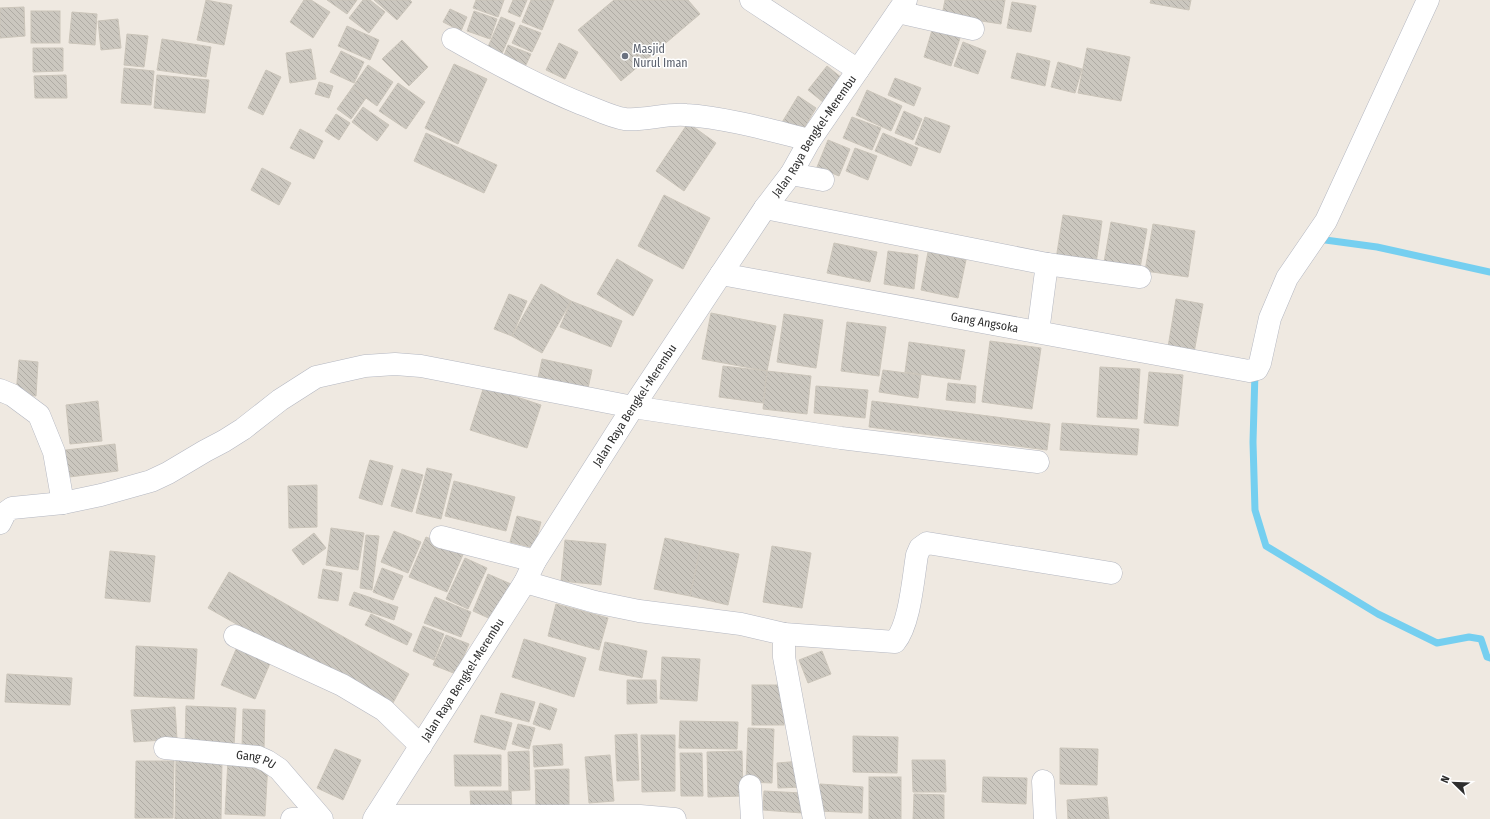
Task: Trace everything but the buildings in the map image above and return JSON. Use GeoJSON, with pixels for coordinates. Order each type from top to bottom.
{"type":"FeatureCollection","features":[{"type":"Feature","properties":{"kind":"street"},"geometry":{"type":"LineString","coordinates":[[751,0],[858,70]]}},
{"type":"Feature","properties":{"kind":"street","name":"Gang Angsoka"},"geometry":{"type":"LineString","coordinates":[[721,274],[1249,370],[1257,368],[1260,363],[1270,318],[1287,278],[1326,222],[1428,0]]}},
{"type":"Feature","properties":{"kind":"street"},"geometry":{"type":"LineString","coordinates":[[902,6],[973,29]]}},
{"type":"Feature","properties":{"kind":"street","name":"Jalan Raya Bengkel-Merembu"},"geometry":{"type":"LineString","coordinates":[[375,818],[525,582],[535,561],[633,407],[765,208],[791,174],[810,140],[902,6]]}},
{"type":"Feature","properties":{"kind":"street"},"geometry":{"type":"LineString","coordinates":[[453,39],[535,83],[604,112],[625,119],[684,114],[741,124],[810,140]]}},
{"type":"Feature","properties":{"kind":"street"},"geometry":{"type":"LineString","coordinates":[[791,174],[823,180]]}},
{"type":"Feature","properties":{"kind":"street"},"geometry":{"type":"LineString","coordinates":[[765,208],[1047,264],[1140,277]]}},
{"type":"Feature","properties":{"kind":"street"},"geometry":{"type":"LineString","coordinates":[[1038,332],[1047,264]]}},
{"type":"Feature","properties":{"kind":"street"},"geometry":{"type":"LineString","coordinates":[[0,523],[5,513],[12,508],[63,503],[125,489],[162,476],[224,441],[280,400],[316,377],[365,366],[395,364],[421,366],[633,407],[841,438],[1038,462]]}},
{"type":"Feature","properties":{"kind":"street"},"geometry":{"type":"LineString","coordinates":[[0,390],[12,395],[39,415],[54,452],[63,503]]}},
{"type":"Feature","properties":{"kind":"street"},"geometry":{"type":"LineString","coordinates":[[441,537],[535,561]]}},
{"type":"Feature","properties":{"kind":"street"},"geometry":{"type":"LineString","coordinates":[[525,582],[595,602],[640,611],[741,624],[784,634],[895,642],[900,636],[906,622],[917,555],[920,548],[927,543],[1111,573]]}},
{"type":"Feature","properties":{"kind":"street"},"geometry":{"type":"LineString","coordinates":[[784,634],[784,657],[814,819]]}},
{"type":"Feature","properties":{"kind":"street"},"geometry":{"type":"LineString","coordinates":[[235,636],[342,685],[384,710],[421,746]]}},
{"type":"Feature","properties":{"kind":"street","name":"Gang PU"},"geometry":{"type":"LineString","coordinates":[[165,748],[258,757],[268,760],[278,769],[322,819]]}},
{"type":"Feature","properties":{"kind":"street"},"geometry":{"type":"LineString","coordinates":[[1042,781],[1045,819]]}},
{"type":"Feature","properties":{"kind":"street"},"geometry":{"type":"LineString","coordinates":[[750,786],[752,819]]}},
{"type":"Feature","properties":{"kind":"street"},"geometry":{"type":"LineString","coordinates":[[375,818],[640,816],[675,819]]}},
{"type":"Feature","properties":{"kind":"street"},"geometry":{"type":"LineString","coordinates":[[292,819],[310,819]]}},
{"type":"Feature","properties":{"kind":"waterway"},"geometry":{"type":"LineString","coordinates":[[1318,239],[1377,247],[1490,272]]}},
{"type":"Feature","properties":{"kind":"waterway"},"geometry":{"type":"LineString","coordinates":[[1255,372],[1253,442],[1255,510],[1266,546],[1378,614],[1437,643],[1469,637],[1481,639],[1487,657],[1490,658]]}},
{"type":"Feature","properties":{"kind":"place","name":"Masjid Nurul Iman"},"geometry":{"type":"Point","coordinates":[625,56]}}]}
